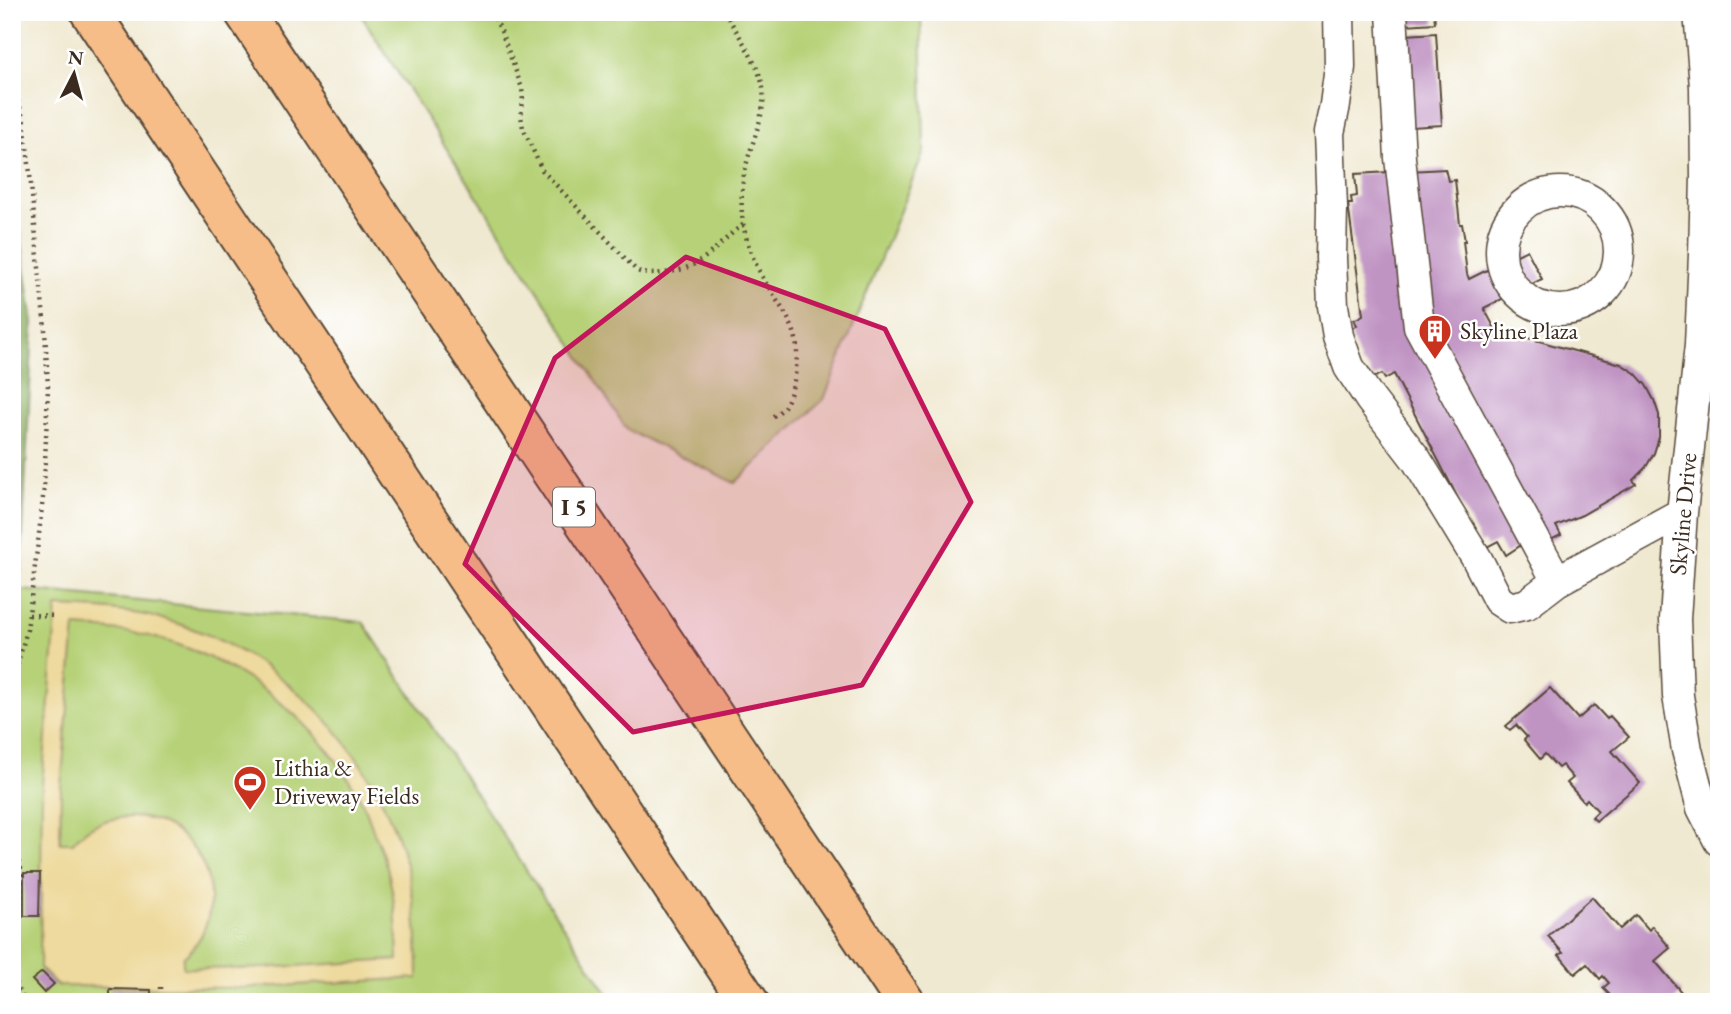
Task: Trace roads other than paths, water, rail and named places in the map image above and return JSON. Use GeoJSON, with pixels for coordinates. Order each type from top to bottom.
{"type":"FeatureCollection","features":[{"type":"Feature","properties":{"kind":"highway"},"geometry":{"type":"LineString","coordinates":[[90,12],[749,1002]]}},
{"type":"Feature","properties":{"kind":"highway","name":"I 5"},"geometry":{"type":"LineString","coordinates":[[244,12],[905,1002]]}},
{"type":"Feature","properties":{"kind":"street"},"geometry":{"type":"LineString","coordinates":[[1339,12],[1340,67],[1329,133],[1333,306],[1338,336],[1349,367],[1416,460],[1477,559],[1498,600],[1510,608],[1527,604],[1557,581],[1682,513]]}},
{"type":"Feature","properties":{"kind":"street"},"geometry":{"type":"LineString","coordinates":[[1392,12],[1400,158],[1419,326],[1557,581]]}},
{"type":"Feature","properties":{"kind":"street","name":"Skyline Drive"},"geometry":{"type":"LineString","coordinates":[[1699,12],[1705,87],[1704,254],[1700,345],[1682,513],[1675,619],[1678,696],[1688,750],[1702,808],[1719,841]]}},
{"type":"Feature","properties":{"kind":"place","name":"Skyline Plaza"},"geometry":{"type":"Point","coordinates":[1435,361]}},
{"type":"Feature","properties":{"kind":"place","name":"Lithia & Driveway Fields"},"geometry":{"type":"Point","coordinates":[250,812]}}]}
